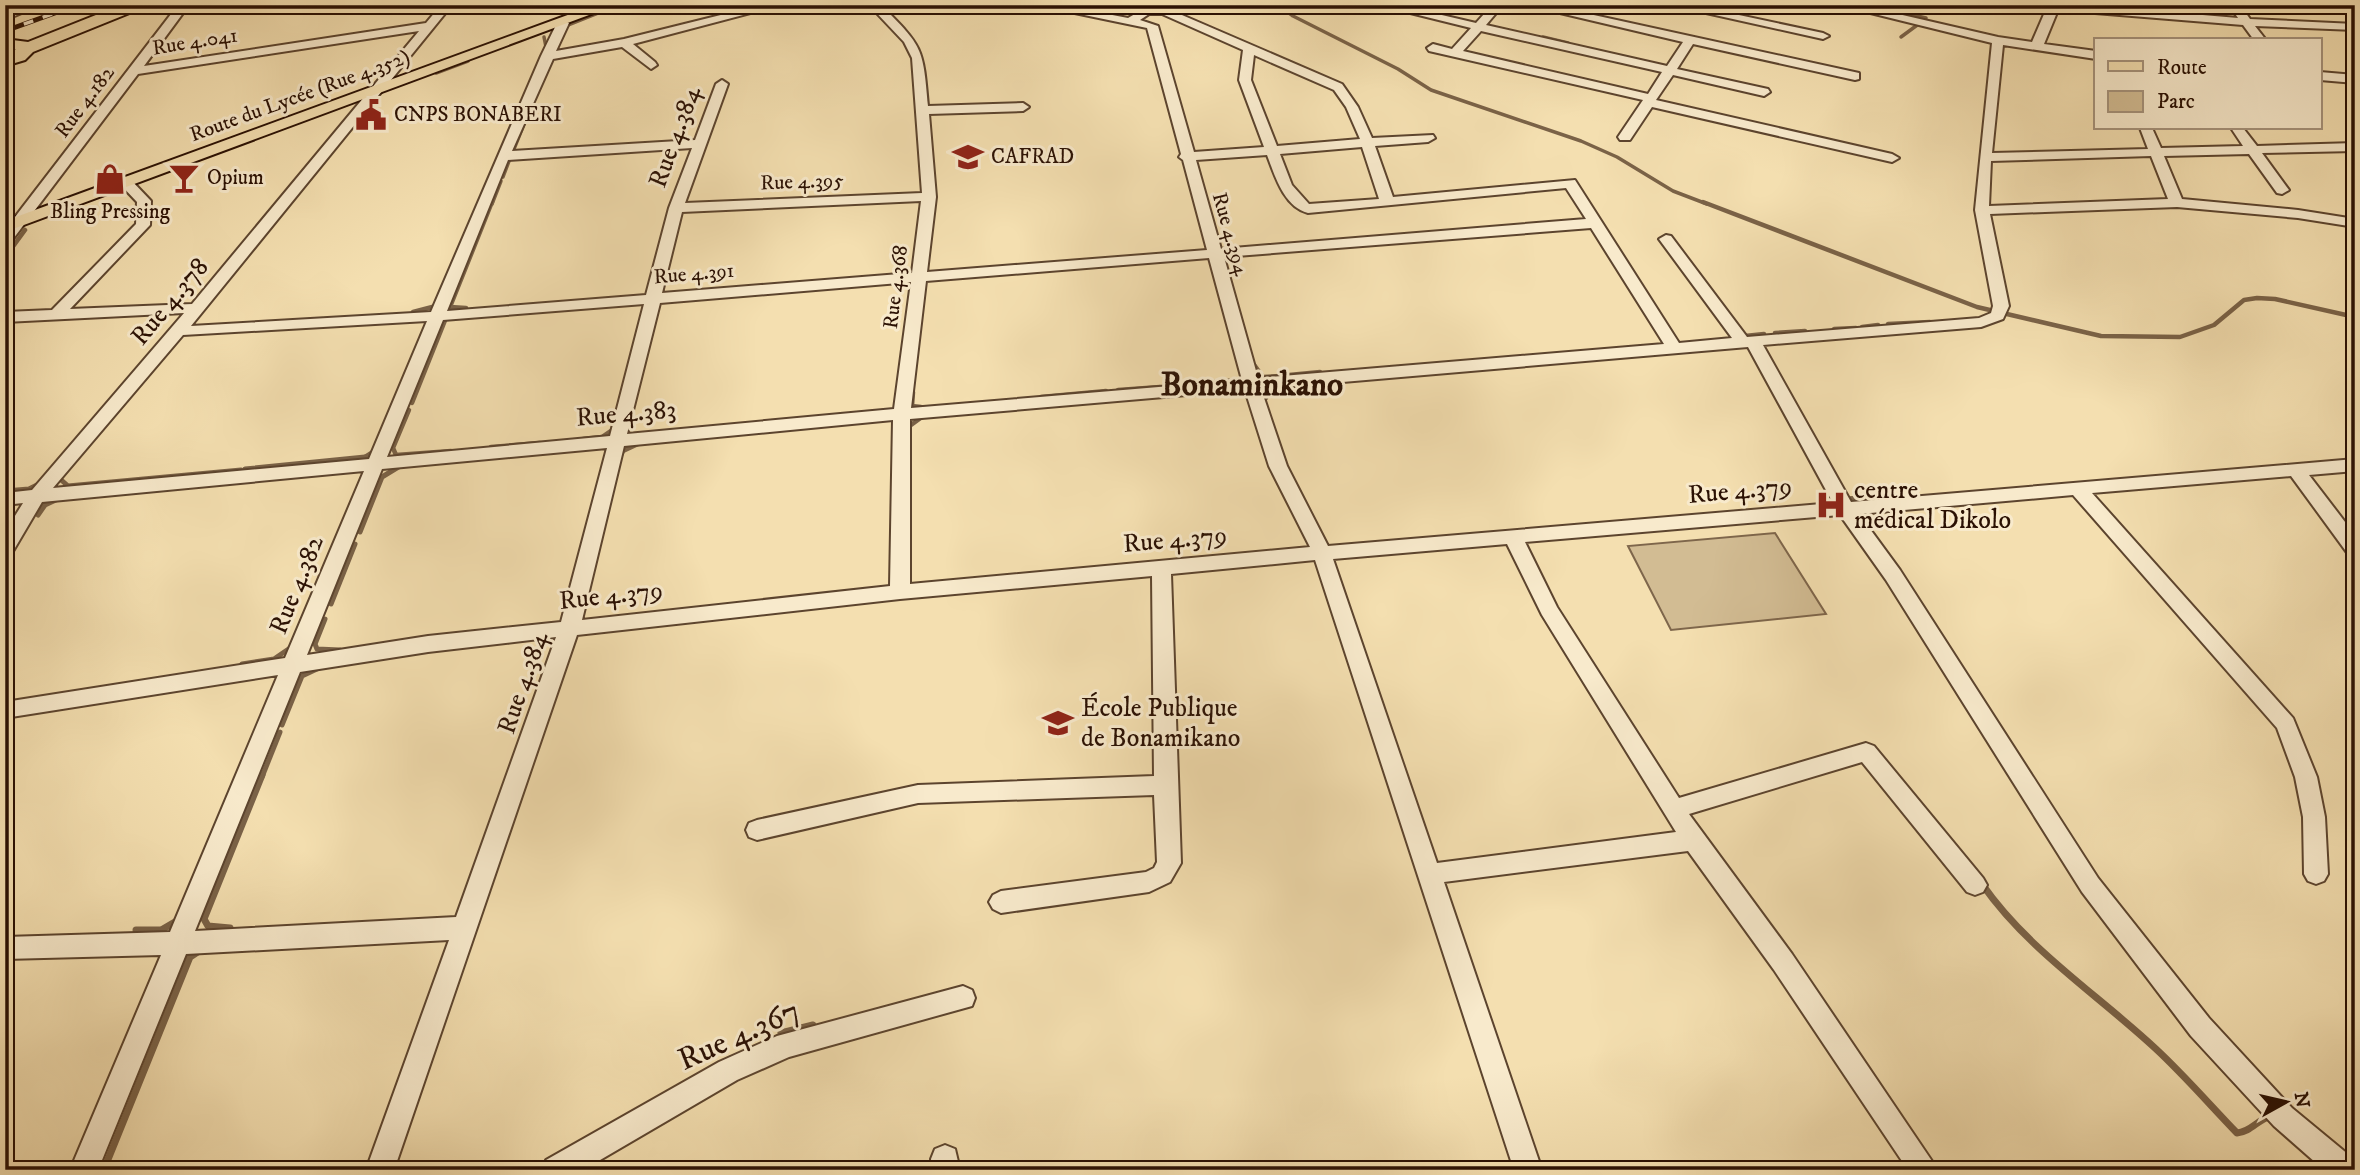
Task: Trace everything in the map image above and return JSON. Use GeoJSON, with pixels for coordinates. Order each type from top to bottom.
{"type":"FeatureCollection","features":[{"type":"Feature","properties":{"kind":"highway"},"geometry":{"type":"LineString","coordinates":[[15,45],[123,5]]}},
{"type":"Feature","properties":{"kind":"highway"},"geometry":{"type":"LineString","coordinates":[[15,45],[136,5]]}},
{"type":"Feature","properties":{"kind":"highway"},"geometry":{"type":"LineString","coordinates":[[5,61],[19,56],[15,45]]}},
{"type":"Feature","properties":{"kind":"main road","name":"Route du Lycée (Rue 4.352)"},"geometry":{"type":"LineString","coordinates":[[11,225],[609,5]]}},
{"type":"Feature","properties":{"kind":"street"},"geometry":{"type":"LineString","coordinates":[[5,16],[36,5]]}},
{"type":"Feature","properties":{"kind":"street","name":"Rue 4.182"},"geometry":{"type":"LineString","coordinates":[[5,240],[11,225],[184,5]]}},
{"type":"Feature","properties":{"kind":"street"},"geometry":{"type":"LineString","coordinates":[[377,90],[447,5]]}},
{"type":"Feature","properties":{"kind":"street"},"geometry":{"type":"LineString","coordinates":[[547,56],[624,43],[776,5]]}},
{"type":"Feature","properties":{"kind":"street","name":"Rue 4.368"},"geometry":{"type":"LineString","coordinates":[[874,5],[909,40],[918,58],[929,197],[902,414],[900,592]]}},
{"type":"Feature","properties":{"kind":"street","name":"Rue 4.394"},"geometry":{"type":"LineString","coordinates":[[1041,5],[1152,26],[1214,255],[1278,466],[1322,553],[1528,1170]]}},
{"type":"Feature","properties":{"kind":"street"},"geometry":{"type":"LineString","coordinates":[[1455,53],[1499,5]]}},
{"type":"Feature","properties":{"kind":"street"},"geometry":{"type":"LineString","coordinates":[[1531,5],[1689,42],[1855,76]]}},
{"type":"Feature","properties":{"kind":"street"},"geometry":{"type":"LineString","coordinates":[[1675,5],[1823,36]]}},
{"type":"Feature","properties":{"kind":"street"},"geometry":{"type":"LineString","coordinates":[[1843,5],[1998,41],[2094,55]]}},
{"type":"Feature","properties":{"kind":"street"},"geometry":{"type":"LineString","coordinates":[[2234,5],[2259,38]]}},
{"type":"Feature","properties":{"kind":"street"},"geometry":{"type":"LineString","coordinates":[[2351,5],[2355,10]]}},
{"type":"Feature","properties":{"kind":"street"},"geometry":{"type":"LineString","coordinates":[[1388,6],[1764,92]]}},
{"type":"Feature","properties":{"kind":"street"},"geometry":{"type":"LineString","coordinates":[[2036,48],[2054,6],[2247,22],[2355,27]]}},
{"type":"Feature","properties":{"kind":"street"},"geometry":{"type":"LineString","coordinates":[[1129,22],[1147,10],[1159,10],[1343,91],[1380,175],[1387,202]]}},
{"type":"Feature","properties":{"kind":"street","name":"Rue 4.382"},"geometry":{"type":"LineString","coordinates":[[84,1170],[503,156],[563,23]]}},
{"type":"Feature","properties":{"kind":"street","name":"Rue 4.041"},"geometry":{"type":"LineString","coordinates":[[133,71],[429,26]]}},
{"type":"Feature","properties":{"kind":"street"},"geometry":{"type":"LineString","coordinates":[[1998,41],[1985,156],[1982,210],[2177,203],[2298,214],[2355,223]]}},
{"type":"Feature","properties":{"kind":"street"},"geometry":{"type":"LineString","coordinates":[[1625,137],[1689,42]]}},
{"type":"Feature","properties":{"kind":"street"},"geometry":{"type":"LineString","coordinates":[[624,43],[651,65]]}},
{"type":"Feature","properties":{"kind":"street"},"geometry":{"type":"LineString","coordinates":[[1250,48],[1245,80],[1286,187],[1293,191],[1303,208],[1570,183],[1674,347]]}},
{"type":"Feature","properties":{"kind":"street"},"geometry":{"type":"LineString","coordinates":[[1433,48],[1892,158]]}},
{"type":"Feature","properties":{"kind":"street"},"geometry":{"type":"LineString","coordinates":[[2322,76],[2355,79]]}},
{"type":"Feature","properties":{"kind":"street","name":"Rue 4.384"},"geometry":{"type":"LineString","coordinates":[[380,1170],[570,627],[677,208],[722,83]]}},
{"type":"Feature","properties":{"kind":"street","name":"Rue 4.378"},"geometry":{"type":"LineString","coordinates":[[5,548],[36,497],[178,331],[377,90]]}},
{"type":"Feature","properties":{"kind":"street"},"geometry":{"type":"LineString","coordinates":[[924,110],[1023,107]]}},
{"type":"Feature","properties":{"kind":"street"},"geometry":{"type":"LineString","coordinates":[[2147,130],[2177,203]]}},
{"type":"Feature","properties":{"kind":"street"},"geometry":{"type":"LineString","coordinates":[[2239,130],[2282,190]]}},
{"type":"Feature","properties":{"kind":"street"},"geometry":{"type":"LineString","coordinates":[[1186,157],[1429,138]]}},
{"type":"Feature","properties":{"kind":"street"},"geometry":{"type":"LineString","coordinates":[[503,156],[699,144]]}},
{"type":"Feature","properties":{"kind":"street"},"geometry":{"type":"LineString","coordinates":[[1985,156],[2355,147]]}},
{"type":"Feature","properties":{"kind":"street"},"geometry":{"type":"LineString","coordinates":[[57,314],[143,225],[144,201],[126,183]]}},
{"type":"Feature","properties":{"kind":"street","name":"Rue 4.395"},"geometry":{"type":"LineString","coordinates":[[677,208],[929,197]]}},
{"type":"Feature","properties":{"kind":"street","name":"Rue 4.383"},"geometry":{"type":"LineString","coordinates":[[5,499],[902,414],[1981,322],[1999,311],[1982,210]]}},
{"type":"Feature","properties":{"kind":"street","name":"Rue 4.391"},"geometry":{"type":"LineString","coordinates":[[178,331],[437,316],[1594,223]]}},
{"type":"Feature","properties":{"kind":"street"},"geometry":{"type":"LineString","coordinates":[[1666,239],[1747,341],[1845,508],[1894,575],[2090,885],[2200,1027],[2283,1117],[2345,1170]]}},
{"type":"Feature","properties":{"kind":"street"},"geometry":{"type":"LineString","coordinates":[[5,317],[197,308]]}},
{"type":"Feature","properties":{"kind":"street","name":"Rue 4.379"},"geometry":{"type":"LineString","coordinates":[[5,710],[294,663],[570,627],[900,592],[1322,553],[2355,465]]}},
{"type":"Feature","properties":{"kind":"street"},"geometry":{"type":"LineString","coordinates":[[2296,470],[2355,549]]}},
{"type":"Feature","properties":{"kind":"street"},"geometry":{"type":"LineString","coordinates":[[2078,488],[2286,724],[2306,777],[2314,817],[2316,874]]}},
{"type":"Feature","properties":{"kind":"street"},"geometry":{"type":"LineString","coordinates":[[1513,537],[1549,610],[1693,840],[1783,962],[1924,1170]]}},
{"type":"Feature","properties":{"kind":"street"},"geometry":{"type":"LineString","coordinates":[[1001,902],[1149,882],[1162,875],[1169,863],[1161,568]]}},
{"type":"Feature","properties":{"kind":"street"},"geometry":{"type":"LineString","coordinates":[[1674,808],[1866,752],[1975,885]]}},
{"type":"Feature","properties":{"kind":"street"},"geometry":{"type":"LineString","coordinates":[[757,830],[918,794],[1165,785]]}},
{"type":"Feature","properties":{"kind":"street"},"geometry":{"type":"LineString","coordinates":[[1430,874],[1693,840]]}},
{"type":"Feature","properties":{"kind":"street"},"geometry":{"type":"LineString","coordinates":[[5,948],[179,943],[464,928]]}},
{"type":"Feature","properties":{"kind":"street","name":"Rue 4.367"},"geometry":{"type":"LineString","coordinates":[[556,1170],[728,1071],[786,1045],[963,998]]}},
{"type":"Feature","properties":{"kind":"green space"},"geometry":{"type":"Polygon","coordinates":[[[1775,533],[1826,614],[1671,630],[1628,546],[1775,533]]]}},
{"type":"Feature","properties":{"kind":"waterway"},"geometry":{"type":"LineString","coordinates":[[1279,5],[1293,16],[1398,69],[1431,90],[1581,141],[1617,157],[1673,191],[1707,204]]}},
{"type":"Feature","properties":{"kind":"waterway"},"geometry":{"type":"LineString","coordinates":[[1870,5],[1926,18]]}},
{"type":"Feature","properties":{"kind":"waterway"},"geometry":{"type":"LineString","coordinates":[[564,30],[566,26],[606,10]]}},
{"type":"Feature","properties":{"kind":"waterway"},"geometry":{"type":"LineString","coordinates":[[1901,37],[1920,23],[1924,24]]}},
{"type":"Feature","properties":{"kind":"waterway"},"geometry":{"type":"LineString","coordinates":[[544,37],[546,47]]}},
{"type":"Feature","properties":{"kind":"waterway"},"geometry":{"type":"LineString","coordinates":[[1543,37],[1568,43]]}},
{"type":"Feature","properties":{"kind":"waterway"},"geometry":{"type":"LineString","coordinates":[[144,66],[164,40]]}},
{"type":"Feature","properties":{"kind":"waterway"},"geometry":{"type":"LineString","coordinates":[[436,73],[468,61]]}},
{"type":"Feature","properties":{"kind":"waterway"},"geometry":{"type":"LineString","coordinates":[[512,154],[524,124]]}},
{"type":"Feature","properties":{"kind":"waterway"},"geometry":{"type":"LineString","coordinates":[[503,177],[511,156]]}},
{"type":"Feature","properties":{"kind":"waterway"},"geometry":{"type":"LineString","coordinates":[[492,204],[501,181]]}},
{"type":"Feature","properties":{"kind":"waterway"},"geometry":{"type":"LineString","coordinates":[[466,308],[450,307],[492,202]]}},
{"type":"Feature","properties":{"kind":"waterway"},"geometry":{"type":"LineString","coordinates":[[1703,202],[1977,307],[2101,336],[2180,337],[2214,325],[2244,300],[2257,298],[2275,299],[2355,317]]}},
{"type":"Feature","properties":{"kind":"waterway"},"geometry":{"type":"LineString","coordinates":[[6,256],[25,230]]}},
{"type":"Feature","properties":{"kind":"waterway"},"geometry":{"type":"LineString","coordinates":[[413,312],[436,306]]}},
{"type":"Feature","properties":{"kind":"waterway"},"geometry":{"type":"LineString","coordinates":[[412,403],[446,318]]}},
{"type":"Feature","properties":{"kind":"waterway"},"geometry":{"type":"LineString","coordinates":[[1888,324],[1930,322]]}},
{"type":"Feature","properties":{"kind":"waterway"},"geometry":{"type":"LineString","coordinates":[[1862,327],[1878,325]]}},
{"type":"Feature","properties":{"kind":"waterway"},"geometry":{"type":"LineString","coordinates":[[1834,329],[1856,328]]}},
{"type":"Feature","properties":{"kind":"waterway"},"geometry":{"type":"LineString","coordinates":[[1775,333],[1805,331]]}},
{"type":"Feature","properties":{"kind":"waterway"},"geometry":{"type":"LineString","coordinates":[[1745,336],[1764,334]]}},
{"type":"Feature","properties":{"kind":"waterway"},"geometry":{"type":"LineString","coordinates":[[1255,366],[1263,377],[1281,376]]}},
{"type":"Feature","properties":{"kind":"waterway"},"geometry":{"type":"LineString","coordinates":[[1289,375],[1320,372]]}},
{"type":"Feature","properties":{"kind":"waterway"},"geometry":{"type":"LineString","coordinates":[[1165,386],[1237,380]]}},
{"type":"Feature","properties":{"kind":"waterway"},"geometry":{"type":"LineString","coordinates":[[1118,390],[1160,387]]}},
{"type":"Feature","properties":{"kind":"waterway"},"geometry":{"type":"LineString","coordinates":[[1266,398],[1265,392],[1269,389]]}},
{"type":"Feature","properties":{"kind":"waterway"},"geometry":{"type":"LineString","coordinates":[[1041,397],[1106,391]]}},
{"type":"Feature","properties":{"kind":"waterway"},"geometry":{"type":"LineString","coordinates":[[913,392],[912,406],[921,407]]}},
{"type":"Feature","properties":{"kind":"waterway"},"geometry":{"type":"LineString","coordinates":[[409,410],[393,448],[396,455],[451,451]]}},
{"type":"Feature","properties":{"kind":"waterway"},"geometry":{"type":"LineString","coordinates":[[911,425],[922,417]]}},
{"type":"Feature","properties":{"kind":"waterway"},"geometry":{"type":"LineString","coordinates":[[583,439],[602,437],[615,428]]}},
{"type":"Feature","properties":{"kind":"waterway"},"geometry":{"type":"LineString","coordinates":[[491,447],[540,443]]}},
{"type":"Feature","properties":{"kind":"waterway"},"geometry":{"type":"LineString","coordinates":[[621,455],[623,451],[638,444]]}},
{"type":"Feature","properties":{"kind":"waterway"},"geometry":{"type":"LineString","coordinates":[[362,459],[376,450]]}},
{"type":"Feature","properties":{"kind":"waterway"},"geometry":{"type":"LineString","coordinates":[[245,469],[365,457]]}},
{"type":"Feature","properties":{"kind":"waterway"},"geometry":{"type":"LineString","coordinates":[[360,532],[382,477],[400,466]]}},
{"type":"Feature","properties":{"kind":"waterway"},"geometry":{"type":"LineString","coordinates":[[62,474],[59,478],[68,486],[241,470]]}},
{"type":"Feature","properties":{"kind":"waterway"},"geometry":{"type":"LineString","coordinates":[[5,491],[29,489],[39,484]]}},
{"type":"Feature","properties":{"kind":"waterway"},"geometry":{"type":"LineString","coordinates":[[1846,499],[1885,496]]}},
{"type":"Feature","properties":{"kind":"waterway"},"geometry":{"type":"LineString","coordinates":[[38,515],[45,505],[60,498]]}},
{"type":"Feature","properties":{"kind":"waterway"},"geometry":{"type":"LineString","coordinates":[[331,604],[355,544]]}},
{"type":"Feature","properties":{"kind":"waterway"},"geometry":{"type":"LineString","coordinates":[[325,619],[315,644],[317,649],[340,650]]}},
{"type":"Feature","properties":{"kind":"waterway"},"geometry":{"type":"LineString","coordinates":[[242,664],[274,659],[293,646]]}},
{"type":"Feature","properties":{"kind":"waterway"},"geometry":{"type":"LineString","coordinates":[[282,725],[302,676],[319,668]]}},
{"type":"Feature","properties":{"kind":"waterway"},"geometry":{"type":"LineString","coordinates":[[262,777],[280,732]]}},
{"type":"Feature","properties":{"kind":"waterway"},"geometry":{"type":"LineString","coordinates":[[230,928],[208,926],[204,919],[262,775]]}},
{"type":"Feature","properties":{"kind":"waterway"},"geometry":{"type":"LineString","coordinates":[[1982,884],[2020,930],[2156,1049],[2237,1133],[2271,1116]]}},
{"type":"Feature","properties":{"kind":"waterway"},"geometry":{"type":"LineString","coordinates":[[163,929],[180,919]]}},
{"type":"Feature","properties":{"kind":"waterway"},"geometry":{"type":"LineString","coordinates":[[136,930],[162,930]]}},
{"type":"Feature","properties":{"kind":"waterway"},"geometry":{"type":"LineString","coordinates":[[107,1162],[190,957],[199,951]]}},
{"type":"Feature","properties":{"kind":"waterway"},"geometry":{"type":"LineString","coordinates":[[781,1033],[813,1025]]}},
{"type":"Feature","properties":{"kind":"railway"},"geometry":{"type":"LineString","coordinates":[[5,31],[77,5]]}},
{"type":"Feature","properties":{"kind":"place","name":"CNPS BONABERI"},"geometry":{"type":"Point","coordinates":[371,115]}},
{"type":"Feature","properties":{"kind":"place","name":"CAFRAD"},"geometry":{"type":"Point","coordinates":[968,157]}},
{"type":"Feature","properties":{"kind":"place","name":"Opium"},"geometry":{"type":"Point","coordinates":[184,178]}},
{"type":"Feature","properties":{"kind":"place","name":"Bling Pressing"},"geometry":{"type":"Point","coordinates":[110,179]}},
{"type":"Feature","properties":{"kind":"place","name":"centre médical Dikolo"},"geometry":{"type":"Point","coordinates":[1831,505]}},
{"type":"Feature","properties":{"kind":"place","name":"École Publique de Bonamikano"},"geometry":{"type":"Point","coordinates":[1058,723]}},
{"type":"Feature","properties":{"kind":"district","name":"Bonaminkano"},"geometry":{"type":"Point","coordinates":[1252,385]}}]}
